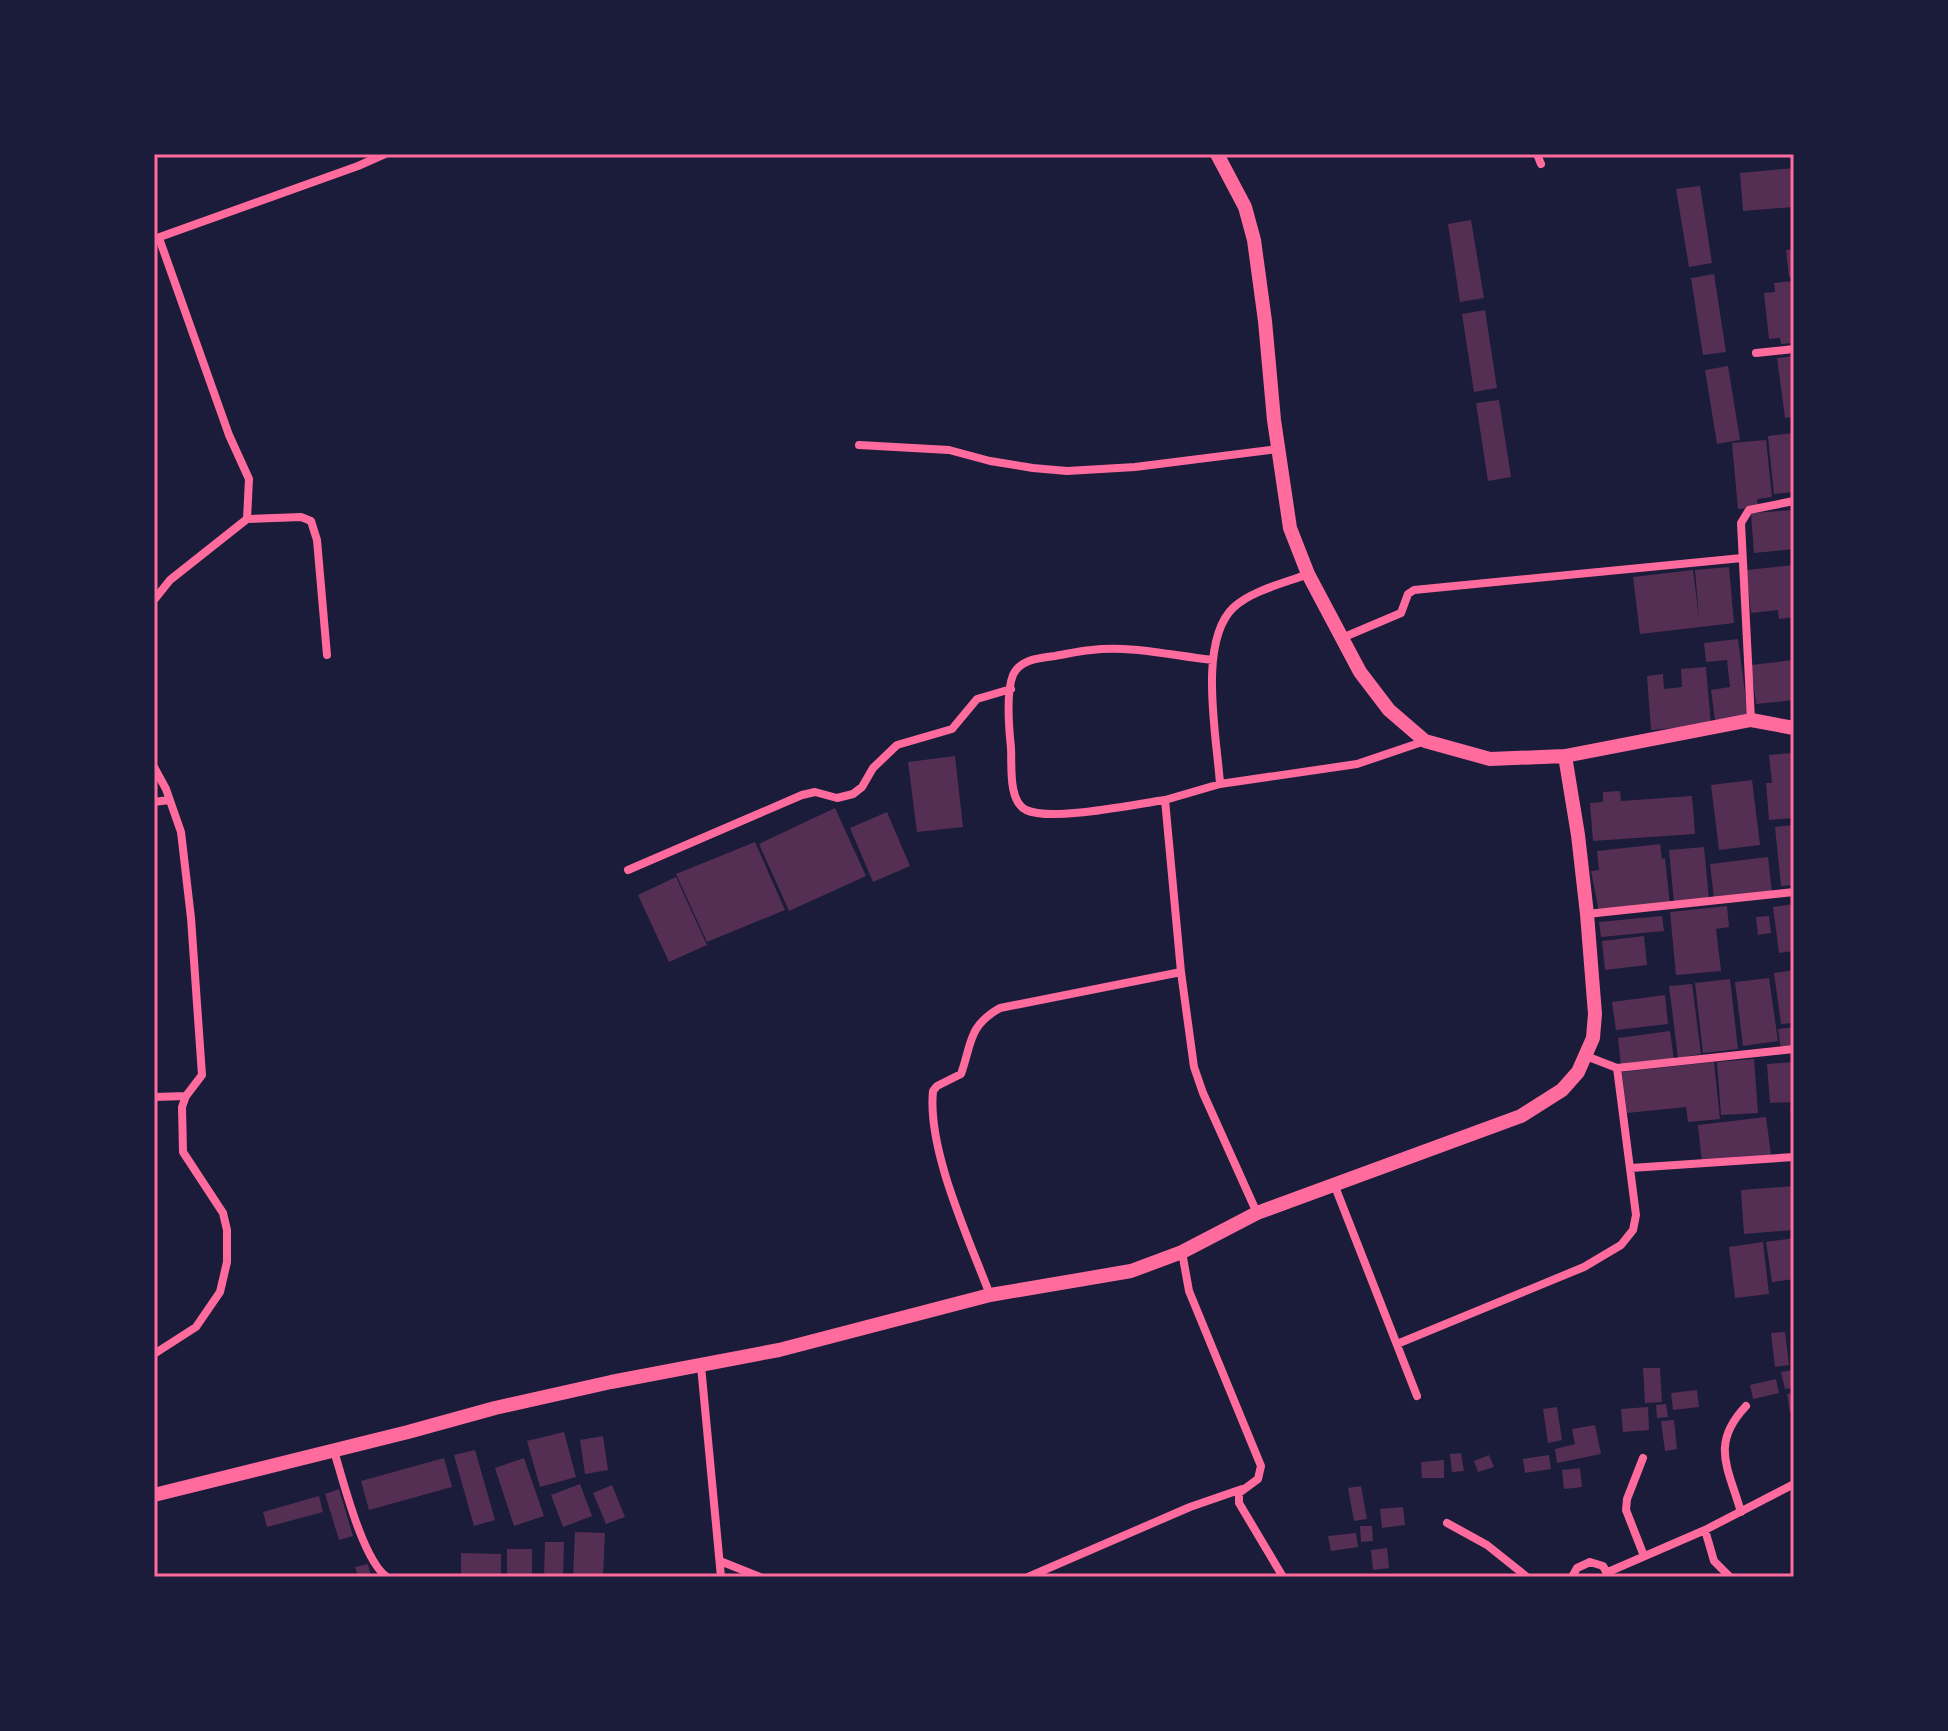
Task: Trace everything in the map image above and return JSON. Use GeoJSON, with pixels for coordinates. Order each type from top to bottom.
{"type":"FeatureCollection","features":[{"type":"Feature","properties":{"kind":"street"},"geometry":{"type":"LineString","coordinates":[[247,519],[249,479],[229,435],[156,238],[385,154]]}},
{"type":"Feature","properties":{"kind":"street"},"geometry":{"type":"LineString","coordinates":[[1217,154],[1245,207],[1254,240],[1290,528],[1308,574],[1379,699],[1425,741],[1470,756],[1490,759],[1565,756],[1751,720],[1794,728]]}},
{"type":"Feature","properties":{"kind":"street"},"geometry":{"type":"LineString","coordinates":[[1537,154],[1541,164]]}},
{"type":"Feature","properties":{"kind":"street"},"geometry":{"type":"LineString","coordinates":[[1756,353],[1794,349]]}},
{"type":"Feature","properties":{"kind":"street"},"geometry":{"type":"LineString","coordinates":[[859,445],[949,450],[990,461],[1067,471],[1124,468],[1278,449]]}},
{"type":"Feature","properties":{"kind":"street"},"geometry":{"type":"LineString","coordinates":[[1751,720],[1741,523],[1749,510],[1794,501]]}},
{"type":"Feature","properties":{"kind":"street"},"geometry":{"type":"LineString","coordinates":[[154,600],[170,580],[247,519],[301,517],[311,521],[316,529],[327,655]]}},
{"type":"Feature","properties":{"kind":"street"},"geometry":{"type":"LineString","coordinates":[[1342,638],[1401,613],[1408,594],[1414,590],[1742,558]]}},
{"type":"Feature","properties":{"kind":"street"},"geometry":{"type":"LineString","coordinates":[[1220,784],[1213,660],[1225,617],[1251,596],[1308,574]]}},
{"type":"Feature","properties":{"kind":"street"},"geometry":{"type":"LineString","coordinates":[[1213,660],[1093,649],[1020,665],[1013,675],[1009,726],[1017,801],[1024,809],[1060,814],[1165,800],[1220,784],[1331,770],[1425,741]]}},
{"type":"Feature","properties":{"kind":"street"},"geometry":{"type":"LineString","coordinates":[[628,870],[802,795],[815,792],[847,798],[862,787],[873,768],[897,745],[952,729],[977,699],[1011,689]]}},
{"type":"Feature","properties":{"kind":"street"},"geometry":{"type":"LineString","coordinates":[[154,1495],[495,1408],[790,1348],[990,1295],[1131,1271],[1182,1252],[1257,1213],[1521,1116],[1562,1090],[1578,1072],[1593,1038],[1595,1014],[1587,914],[1565,756]]}},
{"type":"Feature","properties":{"kind":"street"},"geometry":{"type":"LineString","coordinates":[[154,767],[181,832],[191,918],[202,1075],[186,1096],[181,1123],[183,1152],[223,1213],[227,1230],[227,1262],[220,1292],[196,1327],[154,1354]]}},
{"type":"Feature","properties":{"kind":"street"},"geometry":{"type":"LineString","coordinates":[[154,802],[169,800]]}},
{"type":"Feature","properties":{"kind":"street"},"geometry":{"type":"LineString","coordinates":[[1165,800],[1181,972],[1194,1067],[1257,1213]]}},
{"type":"Feature","properties":{"kind":"street"},"geometry":{"type":"LineString","coordinates":[[1587,914],[1794,892]]}},
{"type":"Feature","properties":{"kind":"street"},"geometry":{"type":"LineString","coordinates":[[990,1295],[948,1181],[937,1139],[933,1091],[961,1074],[975,1028],[983,1017],[1000,1008],[1181,972]]}},
{"type":"Feature","properties":{"kind":"street"},"geometry":{"type":"LineString","coordinates":[[1586,1056],[1617,1068],[1794,1049]]}},
{"type":"Feature","properties":{"kind":"street"},"geometry":{"type":"LineString","coordinates":[[1397,1344],[1584,1267],[1621,1245],[1635,1225],[1631,1168],[1617,1068]]}},
{"type":"Feature","properties":{"kind":"street"},"geometry":{"type":"LineString","coordinates":[[154,1097],[186,1096]]}},
{"type":"Feature","properties":{"kind":"street"},"geometry":{"type":"LineString","coordinates":[[1631,1168],[1794,1157]]}},
{"type":"Feature","properties":{"kind":"street"},"geometry":{"type":"LineString","coordinates":[[1334,1184],[1417,1396]]}},
{"type":"Feature","properties":{"kind":"street"},"geometry":{"type":"LineString","coordinates":[[1182,1252],[1189,1291],[1261,1466],[1258,1479],[1239,1493],[1239,1503],[1283,1577]]}},
{"type":"Feature","properties":{"kind":"street"},"geometry":{"type":"LineString","coordinates":[[701,1366],[721,1577]]}},
{"type":"Feature","properties":{"kind":"street"},"geometry":{"type":"LineString","coordinates":[[1741,1512],[1724,1452],[1724,1438],[1733,1420],[1746,1406]]}},
{"type":"Feature","properties":{"kind":"street"},"geometry":{"type":"LineString","coordinates":[[334,1451],[364,1541],[374,1564],[387,1577]]}},
{"type":"Feature","properties":{"kind":"street"},"geometry":{"type":"LineString","coordinates":[[1643,1458],[1627,1499],[1626,1510],[1644,1556]]}},
{"type":"Feature","properties":{"kind":"street"},"geometry":{"type":"LineString","coordinates":[[1572,1577],[1577,1568],[1590,1562],[1603,1566],[1608,1574],[1705,1530],[1794,1484]]}},
{"type":"Feature","properties":{"kind":"street"},"geometry":{"type":"LineString","coordinates":[[1028,1577],[1190,1507],[1243,1489]]}},
{"type":"Feature","properties":{"kind":"street"},"geometry":{"type":"LineString","coordinates":[[1447,1523],[1487,1545],[1527,1577]]}},
{"type":"Feature","properties":{"kind":"street"},"geometry":{"type":"LineString","coordinates":[[1705,1530],[1714,1561],[1730,1577]]}},
{"type":"Feature","properties":{"kind":"street"},"geometry":{"type":"LineString","coordinates":[[720,1561],[760,1577]]}},
{"type":"Feature","properties":{"kind":"building"},"geometry":{"type":"Polygon","coordinates":[[[1794,168],[1794,207],[1743,211],[1740,173],[1794,168]]]}},
{"type":"Feature","properties":{"kind":"building"},"geometry":{"type":"Polygon","coordinates":[[[1700,186],[1712,263],[1689,267],[1676,189],[1700,186]]]}},
{"type":"Feature","properties":{"kind":"building"},"geometry":{"type":"Polygon","coordinates":[[[1471,220],[1484,298],[1460,302],[1448,224],[1471,220]]]}},
{"type":"Feature","properties":{"kind":"building"},"geometry":{"type":"Polygon","coordinates":[[[1794,249],[1794,276],[1789,277],[1786,250],[1794,249]]]}},
{"type":"Feature","properties":{"kind":"building"},"geometry":{"type":"Polygon","coordinates":[[[1714,274],[1726,352],[1703,355],[1691,278],[1714,274]]]}},
{"type":"Feature","properties":{"kind":"building"},"geometry":{"type":"Polygon","coordinates":[[[1794,281],[1794,343],[1781,344],[1780,338],[1769,339],[1764,293],[1775,292],[1774,283],[1794,281]]]}},
{"type":"Feature","properties":{"kind":"building"},"geometry":{"type":"Polygon","coordinates":[[[1485,310],[1497,388],[1474,392],[1462,314],[1485,310]]]}},
{"type":"Feature","properties":{"kind":"building"},"geometry":{"type":"Polygon","coordinates":[[[1794,356],[1794,417],[1785,418],[1777,358],[1794,356]]]}},
{"type":"Feature","properties":{"kind":"building"},"geometry":{"type":"Polygon","coordinates":[[[1728,366],[1740,440],[1717,444],[1705,370],[1728,366]]]}},
{"type":"Feature","properties":{"kind":"building"},"geometry":{"type":"Polygon","coordinates":[[[1499,400],[1511,477],[1488,481],[1476,403],[1499,400]]]}},
{"type":"Feature","properties":{"kind":"building"},"geometry":{"type":"Polygon","coordinates":[[[1794,433],[1794,492],[1774,494],[1768,436],[1794,433]]]}},
{"type":"Feature","properties":{"kind":"building"},"geometry":{"type":"Polygon","coordinates":[[[1766,440],[1772,497],[1757,499],[1758,507],[1738,509],[1732,443],[1766,440]]]}},
{"type":"Feature","properties":{"kind":"building"},"geometry":{"type":"Polygon","coordinates":[[[1794,510],[1794,549],[1754,553],[1751,513],[1794,510]]]}},
{"type":"Feature","properties":{"kind":"building"},"geometry":{"type":"Polygon","coordinates":[[[1794,565],[1794,617],[1779,619],[1778,610],[1751,613],[1746,570],[1794,565]]]}},
{"type":"Feature","properties":{"kind":"building"},"geometry":{"type":"Polygon","coordinates":[[[1729,567],[1734,623],[1640,634],[1633,577],[1693,570],[1699,619],[1695,570],[1729,567]]]}},
{"type":"Feature","properties":{"kind":"building"},"geometry":{"type":"Polygon","coordinates":[[[1738,639],[1748,716],[1715,720],[1711,690],[1730,687],[1727,660],[1706,662],[1704,643],[1738,639]]]}},
{"type":"Feature","properties":{"kind":"building"},"geometry":{"type":"Polygon","coordinates":[[[1794,660],[1794,700],[1756,704],[1751,665],[1794,660]]]}},
{"type":"Feature","properties":{"kind":"building"},"geometry":{"type":"Polygon","coordinates":[[[1706,667],[1711,725],[1651,730],[1647,676],[1663,674],[1664,689],[1682,687],[1681,669],[1706,667]]]}},
{"type":"Feature","properties":{"kind":"building"},"geometry":{"type":"Polygon","coordinates":[[[1792,753],[1794,818],[1769,820],[1766,783],[1772,783],[1769,755],[1792,753]]]}},
{"type":"Feature","properties":{"kind":"building"},"geometry":{"type":"Polygon","coordinates":[[[955,756],[963,827],[917,832],[908,762],[955,756]]]}},
{"type":"Feature","properties":{"kind":"building"},"geometry":{"type":"Polygon","coordinates":[[[1752,780],[1760,845],[1719,850],[1711,785],[1752,780]]]}},
{"type":"Feature","properties":{"kind":"building"},"geometry":{"type":"Polygon","coordinates":[[[1620,791],[1621,801],[1692,796],[1695,834],[1593,841],[1590,803],[1603,802],[1603,792],[1620,791]]]}},
{"type":"Feature","properties":{"kind":"building"},"geometry":{"type":"Polygon","coordinates":[[[835,808],[866,876],[789,911],[759,844],[835,808]]]}},
{"type":"Feature","properties":{"kind":"building"},"geometry":{"type":"Polygon","coordinates":[[[887,812],[910,866],[873,882],[850,828],[887,812]]]}},
{"type":"Feature","properties":{"kind":"building"},"geometry":{"type":"Polygon","coordinates":[[[1792,825],[1794,885],[1781,886],[1775,827],[1792,825]]]}},
{"type":"Feature","properties":{"kind":"building"},"geometry":{"type":"Polygon","coordinates":[[[755,842],[785,910],[707,942],[676,874],[755,842]]]}},
{"type":"Feature","properties":{"kind":"building"},"geometry":{"type":"Polygon","coordinates":[[[1660,844],[1662,859],[1665,858],[1670,905],[1599,912],[1591,871],[1599,870],[1597,851],[1660,844]]]}},
{"type":"Feature","properties":{"kind":"building"},"geometry":{"type":"Polygon","coordinates":[[[1704,847],[1709,899],[1674,903],[1669,850],[1704,847]]]}},
{"type":"Feature","properties":{"kind":"building"},"geometry":{"type":"Polygon","coordinates":[[[1768,857],[1772,892],[1714,899],[1710,864],[1768,857]]]}},
{"type":"Feature","properties":{"kind":"building"},"geometry":{"type":"Polygon","coordinates":[[[676,877],[707,945],[669,962],[638,895],[676,877]]]}},
{"type":"Feature","properties":{"kind":"building"},"geometry":{"type":"Polygon","coordinates":[[[1794,904],[1794,951],[1779,953],[1773,907],[1794,904]]]}},
{"type":"Feature","properties":{"kind":"building"},"geometry":{"type":"Polygon","coordinates":[[[1727,906],[1729,927],[1716,929],[1721,971],[1676,975],[1670,912],[1727,906]]]}},
{"type":"Feature","properties":{"kind":"building"},"geometry":{"type":"Polygon","coordinates":[[[1662,916],[1664,931],[1601,937],[1599,922],[1662,916]]]}},
{"type":"Feature","properties":{"kind":"building"},"geometry":{"type":"Polygon","coordinates":[[[1769,916],[1771,933],[1758,935],[1756,917],[1769,916]]]}},
{"type":"Feature","properties":{"kind":"building"},"geometry":{"type":"Polygon","coordinates":[[[1644,936],[1647,965],[1605,970],[1602,941],[1644,936]]]}},
{"type":"Feature","properties":{"kind":"building"},"geometry":{"type":"Polygon","coordinates":[[[1794,970],[1794,1023],[1781,1024],[1774,973],[1794,970]]]}},
{"type":"Feature","properties":{"kind":"building"},"geometry":{"type":"Polygon","coordinates":[[[1769,978],[1778,1041],[1743,1046],[1735,982],[1769,978]]]}},
{"type":"Feature","properties":{"kind":"building"},"geometry":{"type":"Polygon","coordinates":[[[1730,979],[1738,1049],[1703,1053],[1695,983],[1730,979]]]}},
{"type":"Feature","properties":{"kind":"building"},"geometry":{"type":"Polygon","coordinates":[[[1692,984],[1701,1054],[1678,1058],[1669,986],[1692,984]]]}},
{"type":"Feature","properties":{"kind":"building"},"geometry":{"type":"Polygon","coordinates":[[[1665,995],[1668,1024],[1616,1030],[1612,1002],[1665,995]]]}},
{"type":"Feature","properties":{"kind":"building"},"geometry":{"type":"Polygon","coordinates":[[[1794,1027],[1794,1048],[1781,1050],[1778,1029],[1794,1027]]]}},
{"type":"Feature","properties":{"kind":"building"},"geometry":{"type":"Polygon","coordinates":[[[1670,1031],[1674,1060],[1621,1066],[1618,1038],[1670,1031]]]}},
{"type":"Feature","properties":{"kind":"building"},"geometry":{"type":"Polygon","coordinates":[[[1754,1059],[1758,1113],[1721,1115],[1717,1062],[1754,1059]]]}},
{"type":"Feature","properties":{"kind":"building"},"geometry":{"type":"Polygon","coordinates":[[[1714,1062],[1720,1119],[1688,1122],[1686,1107],[1627,1113],[1622,1072],[1714,1062]]]}},
{"type":"Feature","properties":{"kind":"building"},"geometry":{"type":"Polygon","coordinates":[[[1794,1062],[1794,1102],[1770,1103],[1767,1064],[1794,1062]]]}},
{"type":"Feature","properties":{"kind":"building"},"geometry":{"type":"Polygon","coordinates":[[[1790,1107],[1794,1107],[1794,1129],[1792,1129],[1790,1107]]]}},
{"type":"Feature","properties":{"kind":"building"},"geometry":{"type":"Polygon","coordinates":[[[1766,1117],[1771,1155],[1702,1163],[1698,1125],[1766,1117]]]}},
{"type":"Feature","properties":{"kind":"building"},"geometry":{"type":"Polygon","coordinates":[[[1794,1186],[1794,1230],[1744,1234],[1741,1190],[1794,1186]]]}},
{"type":"Feature","properties":{"kind":"building"},"geometry":{"type":"Polygon","coordinates":[[[1794,1238],[1794,1279],[1772,1282],[1766,1242],[1794,1238]]]}},
{"type":"Feature","properties":{"kind":"building"},"geometry":{"type":"Polygon","coordinates":[[[1763,1242],[1769,1294],[1735,1298],[1729,1247],[1763,1242]]]}},
{"type":"Feature","properties":{"kind":"building"},"geometry":{"type":"Polygon","coordinates":[[[1785,1332],[1789,1365],[1775,1367],[1771,1333],[1785,1332]]]}},
{"type":"Feature","properties":{"kind":"building"},"geometry":{"type":"Polygon","coordinates":[[[1643,1368],[1660,1368],[1662,1402],[1645,1403],[1643,1368]]]}},
{"type":"Feature","properties":{"kind":"building"},"geometry":{"type":"Polygon","coordinates":[[[1793,1370],[1794,1388],[1785,1389],[1781,1372],[1793,1370]]]}},
{"type":"Feature","properties":{"kind":"building"},"geometry":{"type":"Polygon","coordinates":[[[1776,1379],[1779,1393],[1753,1399],[1750,1385],[1776,1379]]]}},
{"type":"Feature","properties":{"kind":"building"},"geometry":{"type":"Polygon","coordinates":[[[1697,1390],[1699,1407],[1673,1410],[1671,1393],[1697,1390]]]}},
{"type":"Feature","properties":{"kind":"building"},"geometry":{"type":"Polygon","coordinates":[[[1794,1393],[1794,1413],[1790,1413],[1787,1394],[1794,1393]]]}},
{"type":"Feature","properties":{"kind":"building"},"geometry":{"type":"Polygon","coordinates":[[[1666,1404],[1668,1417],[1657,1418],[1656,1405],[1666,1404]]]}},
{"type":"Feature","properties":{"kind":"building"},"geometry":{"type":"Polygon","coordinates":[[[1557,1407],[1562,1440],[1548,1443],[1543,1409],[1557,1407]]]}},
{"type":"Feature","properties":{"kind":"building"},"geometry":{"type":"Polygon","coordinates":[[[1648,1407],[1649,1430],[1623,1432],[1621,1409],[1648,1407]]]}},
{"type":"Feature","properties":{"kind":"building"},"geometry":{"type":"Polygon","coordinates":[[[1674,1420],[1677,1449],[1665,1451],[1661,1421],[1674,1420]]]}},
{"type":"Feature","properties":{"kind":"building"},"geometry":{"type":"Polygon","coordinates":[[[1595,1425],[1601,1454],[1557,1463],[1555,1449],[1575,1444],[1572,1429],[1595,1425]]]}},
{"type":"Feature","properties":{"kind":"building"},"geometry":{"type":"Polygon","coordinates":[[[564,1432],[576,1477],[540,1487],[527,1441],[564,1432]]]}},
{"type":"Feature","properties":{"kind":"building"},"geometry":{"type":"Polygon","coordinates":[[[603,1436],[608,1470],[585,1474],[580,1440],[603,1436]]]}},
{"type":"Feature","properties":{"kind":"building"},"geometry":{"type":"Polygon","coordinates":[[[475,1450],[495,1520],[474,1526],[454,1455],[475,1450]]]}},
{"type":"Feature","properties":{"kind":"building"},"geometry":{"type":"Polygon","coordinates":[[[1461,1453],[1464,1471],[1452,1472],[1450,1454],[1461,1453]]]}},
{"type":"Feature","properties":{"kind":"building"},"geometry":{"type":"Polygon","coordinates":[[[1489,1455],[1494,1467],[1478,1472],[1474,1461],[1489,1455]]]}},
{"type":"Feature","properties":{"kind":"building"},"geometry":{"type":"Polygon","coordinates":[[[1549,1455],[1551,1469],[1525,1473],[1523,1459],[1549,1455]]]}},
{"type":"Feature","properties":{"kind":"building"},"geometry":{"type":"Polygon","coordinates":[[[444,1458],[452,1487],[369,1510],[361,1481],[444,1458]]]}},
{"type":"Feature","properties":{"kind":"building"},"geometry":{"type":"Polygon","coordinates":[[[524,1458],[544,1516],[514,1526],[495,1468],[524,1458]]]}},
{"type":"Feature","properties":{"kind":"building"},"geometry":{"type":"Polygon","coordinates":[[[1444,1460],[1444,1478],[1422,1478],[1421,1462],[1444,1460]]]}},
{"type":"Feature","properties":{"kind":"building"},"geometry":{"type":"Polygon","coordinates":[[[1580,1468],[1582,1487],[1564,1489],[1562,1470],[1580,1468]]]}},
{"type":"Feature","properties":{"kind":"building"},"geometry":{"type":"Polygon","coordinates":[[[580,1484],[592,1516],[563,1527],[551,1495],[580,1484]]]}},
{"type":"Feature","properties":{"kind":"building"},"geometry":{"type":"Polygon","coordinates":[[[612,1485],[625,1517],[606,1524],[593,1493],[612,1485]]]}},
{"type":"Feature","properties":{"kind":"building"},"geometry":{"type":"Polygon","coordinates":[[[1361,1486],[1367,1519],[1354,1521],[1348,1488],[1361,1486]]]}},
{"type":"Feature","properties":{"kind":"building"},"geometry":{"type":"Polygon","coordinates":[[[339,1489],[353,1536],[339,1540],[325,1494],[339,1489]]]}},
{"type":"Feature","properties":{"kind":"building"},"geometry":{"type":"Polygon","coordinates":[[[319,1496],[323,1512],[267,1527],[263,1512],[319,1496]]]}},
{"type":"Feature","properties":{"kind":"building"},"geometry":{"type":"Polygon","coordinates":[[[1403,1507],[1405,1525],[1382,1528],[1380,1509],[1403,1507]]]}},
{"type":"Feature","properties":{"kind":"building"},"geometry":{"type":"Polygon","coordinates":[[[1360,1526],[1372,1526],[1373,1541],[1361,1542],[1360,1526]]]}},
{"type":"Feature","properties":{"kind":"building"},"geometry":{"type":"Polygon","coordinates":[[[575,1532],[605,1533],[603,1577],[573,1577],[575,1532]]]}},
{"type":"Feature","properties":{"kind":"building"},"geometry":{"type":"Polygon","coordinates":[[[1356,1533],[1358,1547],[1331,1551],[1328,1536],[1356,1533]]]}},
{"type":"Feature","properties":{"kind":"building"},"geometry":{"type":"Polygon","coordinates":[[[545,1542],[564,1542],[563,1577],[544,1577],[545,1542]]]}},
{"type":"Feature","properties":{"kind":"building"},"geometry":{"type":"Polygon","coordinates":[[[1387,1548],[1389,1568],[1373,1570],[1371,1550],[1387,1548]]]}},
{"type":"Feature","properties":{"kind":"building"},"geometry":{"type":"Polygon","coordinates":[[[507,1549],[532,1549],[532,1577],[507,1577],[507,1549]]]}},
{"type":"Feature","properties":{"kind":"building"},"geometry":{"type":"Polygon","coordinates":[[[461,1553],[501,1554],[501,1577],[461,1577],[461,1553]]]}},
{"type":"Feature","properties":{"kind":"building"},"geometry":{"type":"Polygon","coordinates":[[[368,1564],[371,1577],[358,1577],[355,1567],[368,1564]]]}}]}
